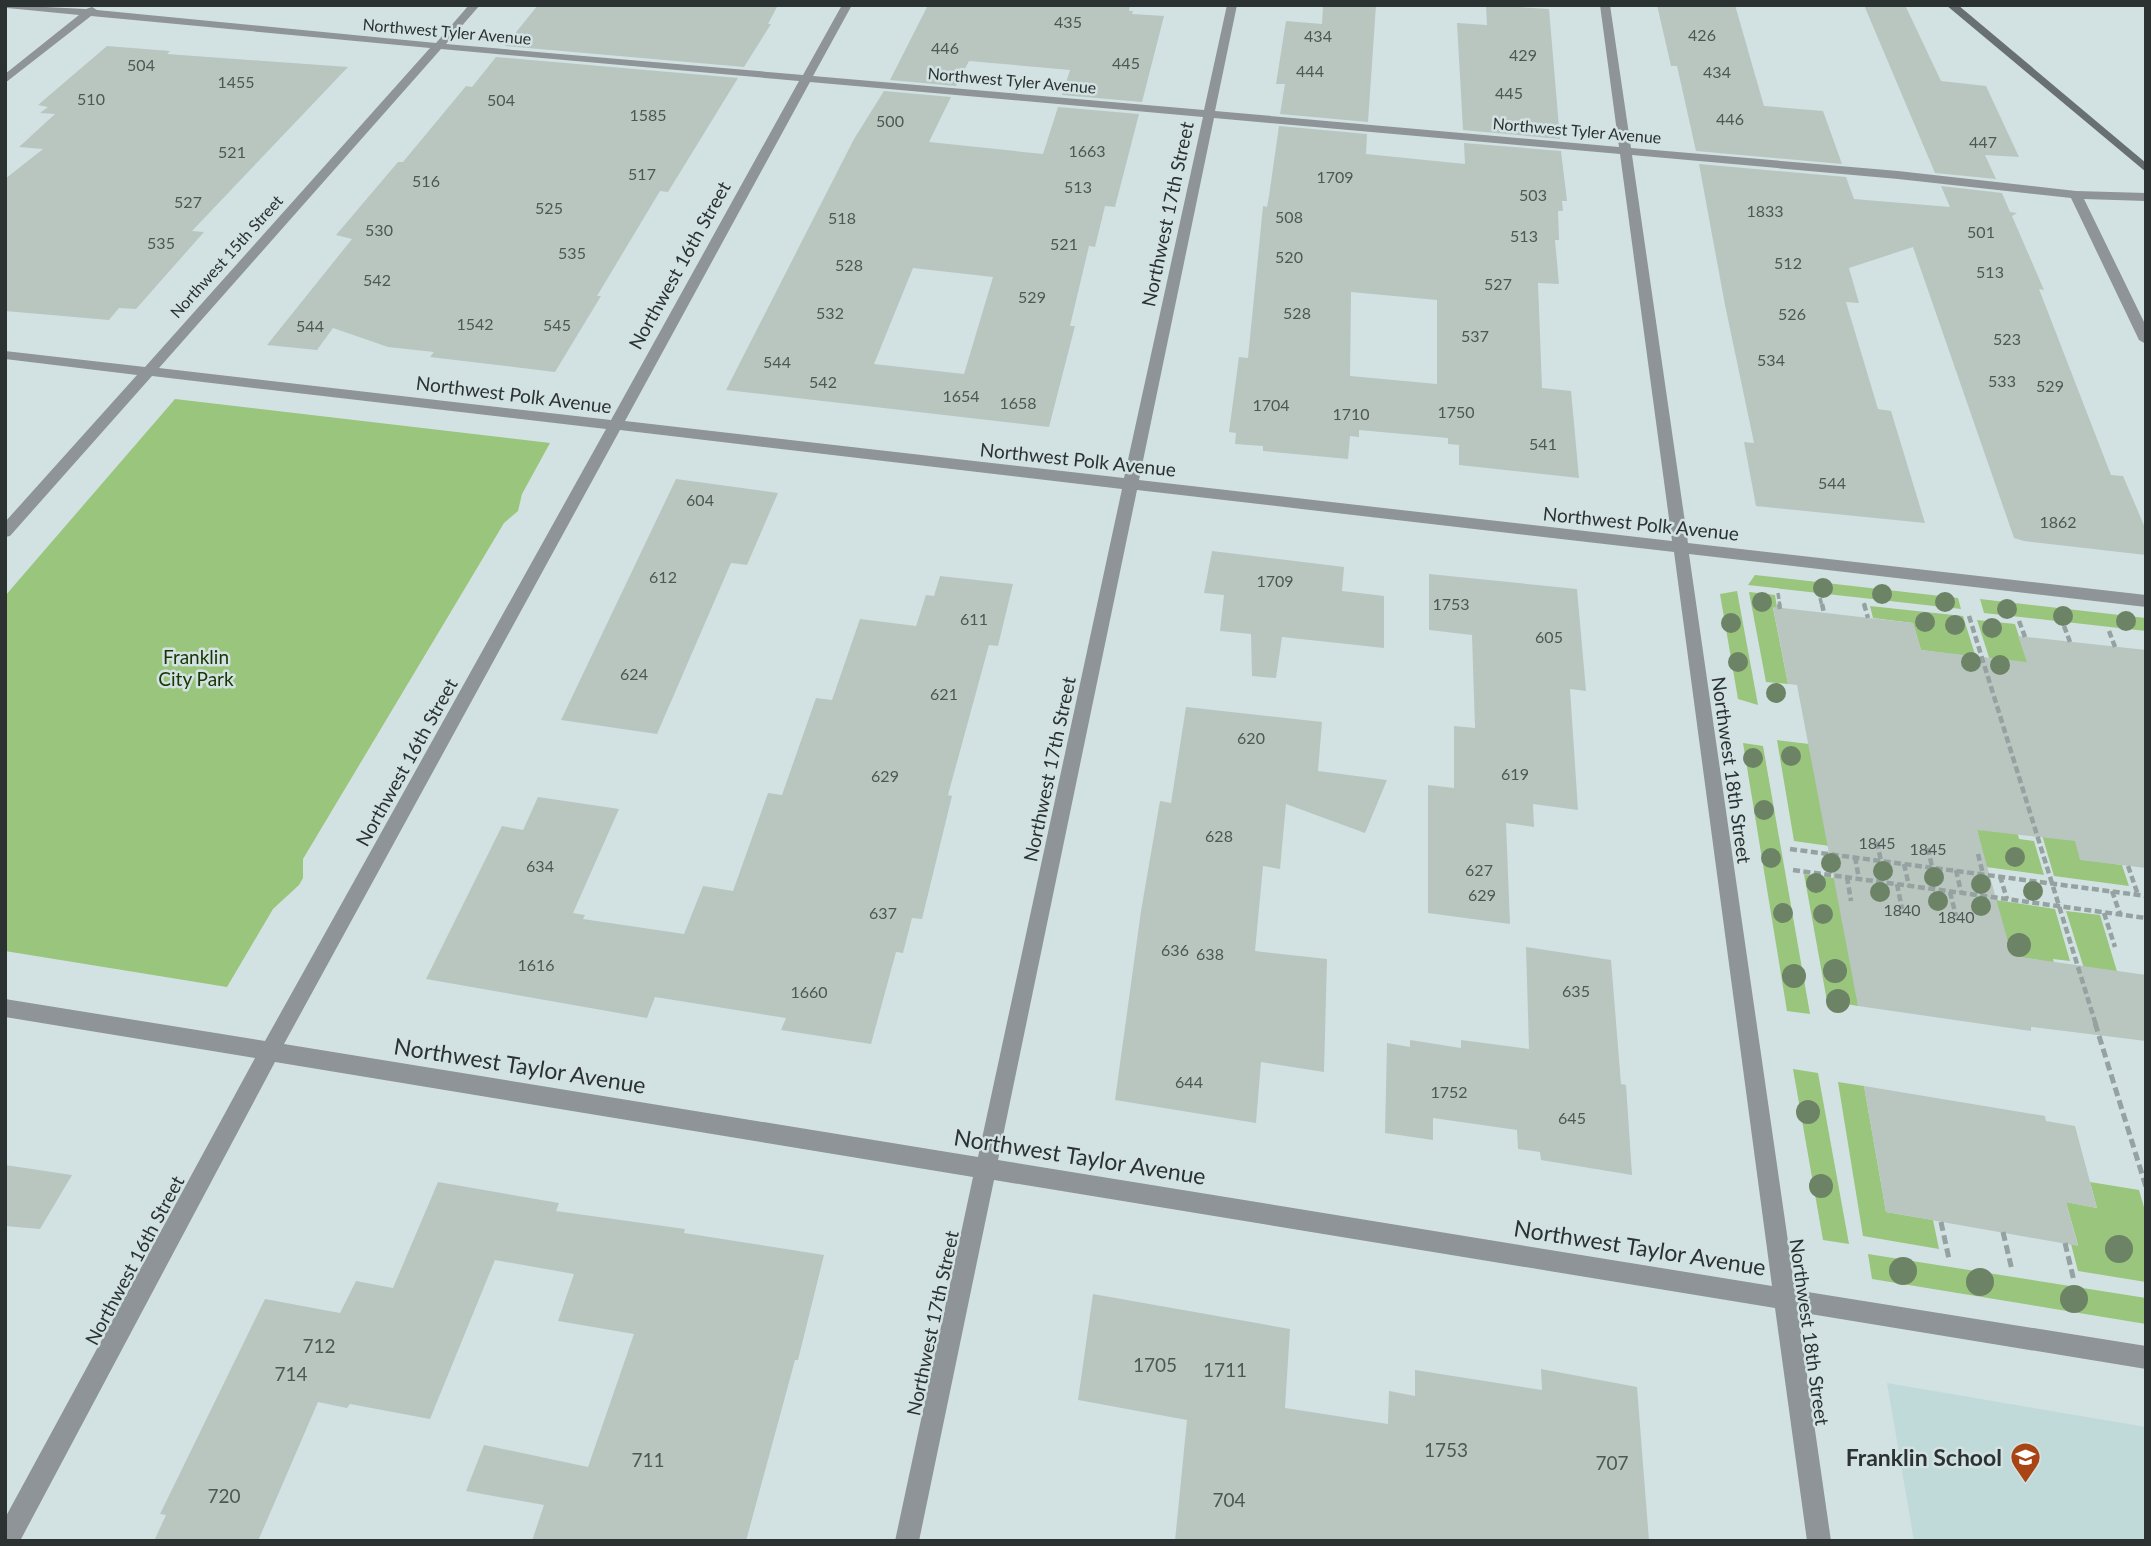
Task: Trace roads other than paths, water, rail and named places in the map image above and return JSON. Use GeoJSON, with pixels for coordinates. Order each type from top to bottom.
{"type":"FeatureCollection","features":[{"type":"Feature","properties":{"kind":"main road"},"geometry":{"type":"LineString","coordinates":[[1951,5],[2146,169]]}},
{"type":"Feature","properties":{"kind":"street","name":"Northwest Tyler Avenue"},"geometry":{"type":"LineString","coordinates":[[7,5],[93,9],[438,46],[1625,150],[2014,186],[2076,195],[2146,197]]}},
{"type":"Feature","properties":{"kind":"street","name":"Northwest 15th Street"},"geometry":{"type":"LineString","coordinates":[[5,532],[475,5]]}},
{"type":"Feature","properties":{"kind":"street","name":"Northwest 16th Street"},"geometry":{"type":"LineString","coordinates":[[6,1541],[270,1051],[847,5]]}},
{"type":"Feature","properties":{"kind":"street","name":"Northwest 17th Street"},"geometry":{"type":"LineString","coordinates":[[907,1541],[1232,5]]}},
{"type":"Feature","properties":{"kind":"street","name":"Northwest 18th Street"},"geometry":{"type":"LineString","coordinates":[[1605,5],[1819,1541]]}},
{"type":"Feature","properties":{"kind":"street"},"geometry":{"type":"LineString","coordinates":[[5,80],[93,9]]}},
{"type":"Feature","properties":{"kind":"street","name":"Northwest Tyler Avenue"},"geometry":{"type":"LineString","coordinates":[[2014,186],[2025,184],[2108,191],[2128,196]]}},
{"type":"Feature","properties":{"kind":"street"},"geometry":{"type":"LineString","coordinates":[[2076,195],[2146,340]]}},
{"type":"Feature","properties":{"kind":"street","name":"Northwest Polk Avenue"},"geometry":{"type":"LineString","coordinates":[[5,355],[1131,485],[1680,545],[2146,601]]}},
{"type":"Feature","properties":{"kind":"street","name":"Northwest Taylor Avenue"},"geometry":{"type":"LineString","coordinates":[[5,1008],[2146,1358]]}},
{"type":"Feature","properties":{"kind":"place","name":"Franklin School"},"geometry":{"type":"Point","coordinates":[2025,1484]}},
{"type":"Feature","properties":{"kind":"park label","name":"Franklin City Park"},"geometry":{"type":"Point","coordinates":[196,667]}}]}
